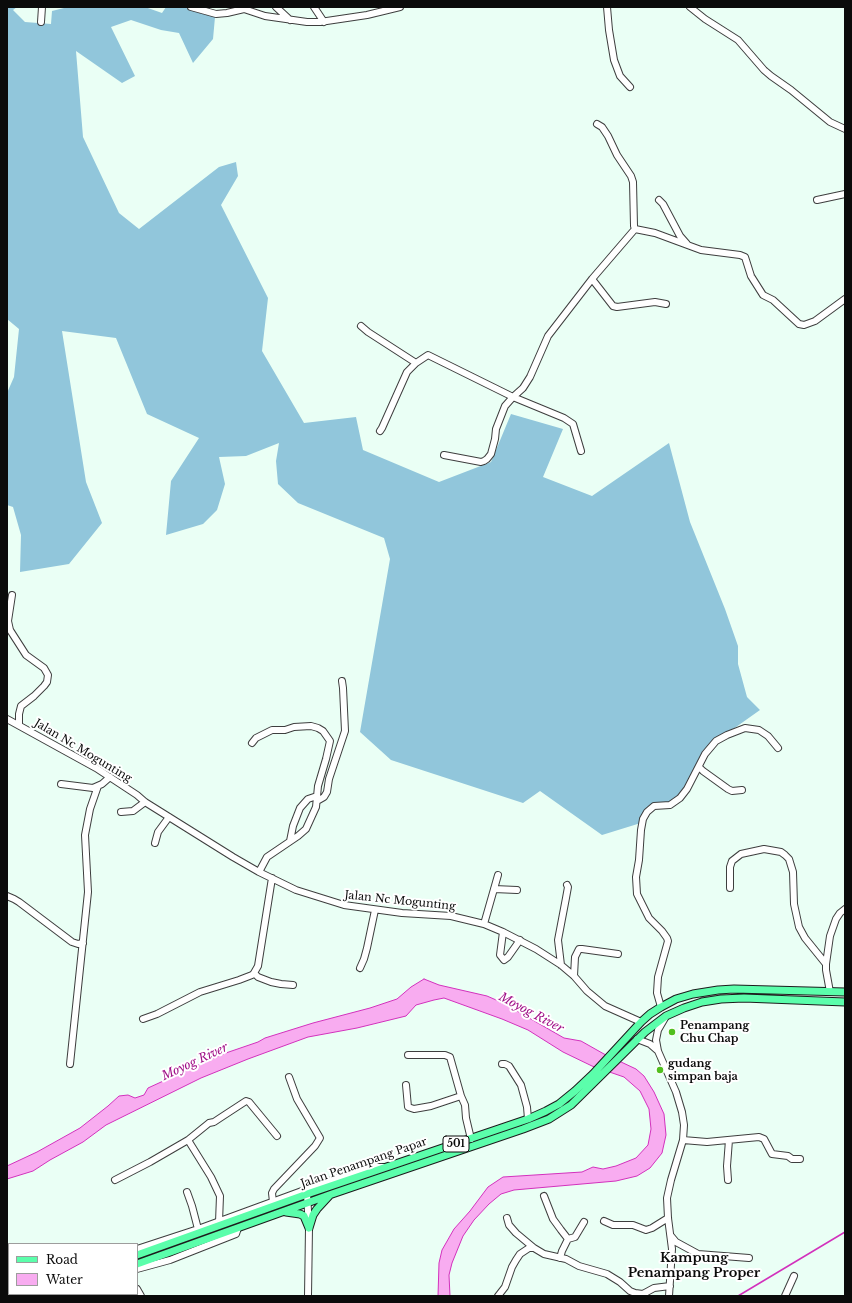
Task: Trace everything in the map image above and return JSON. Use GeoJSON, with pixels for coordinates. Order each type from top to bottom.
{"type":"FeatureCollection","features":[{"type":"Feature","properties":{"kind":"main road","name":"Jalan Penampang Papar"},"geometry":{"type":"LineString","coordinates":[[138,1255],[307,1194],[528,1119],[559,1104],[576,1091],[641,1022],[661,1007],[676,999],[693,994],[718,990],[750,989],[845,992]]}},
{"type":"Feature","properties":{"kind":"main road","name":"Jalan Penampang Papar"},"geometry":{"type":"LineString","coordinates":[[138,1264],[332,1194],[549,1119],[572,1105],[637,1039],[666,1016],[684,1008],[702,1002],[744,998],[845,1002]]}},
{"type":"Feature","properties":{"kind":"main road"},"geometry":{"type":"LineString","coordinates":[[309,1228],[316,1209],[332,1194]]}},
{"type":"Feature","properties":{"kind":"main road"},"geometry":{"type":"LineString","coordinates":[[282,1212],[300,1214],[304,1216],[309,1228]]}},
{"type":"Feature","properties":{"kind":"street"},"geometry":{"type":"LineString","coordinates":[[41,22],[42,7]]}},
{"type":"Feature","properties":{"kind":"street"},"geometry":{"type":"LineString","coordinates":[[191,7],[216,14],[227,13],[244,8],[265,16],[306,22],[324,22],[386,11],[400,7]]}},
{"type":"Feature","properties":{"kind":"street"},"geometry":{"type":"LineString","coordinates":[[276,7],[290,20]]}},
{"type":"Feature","properties":{"kind":"street"},"geometry":{"type":"LineString","coordinates":[[314,7],[324,22]]}},
{"type":"Feature","properties":{"kind":"street"},"geometry":{"type":"LineString","coordinates":[[607,7],[608,30],[614,60],[620,76],[630,87]]}},
{"type":"Feature","properties":{"kind":"street"},"geometry":{"type":"LineString","coordinates":[[690,7],[705,19],[732,35],[771,76],[791,90],[830,122],[845,130]]}},
{"type":"Feature","properties":{"kind":"street"},"geometry":{"type":"LineString","coordinates":[[444,455],[481,462],[487,459],[491,454],[496,429],[505,406],[530,377],[548,336],[592,279],[635,229],[634,190],[632,179],[617,155],[608,136],[602,127],[597,124]]}},
{"type":"Feature","properties":{"kind":"street"},"geometry":{"type":"LineString","coordinates":[[817,200],[845,194]]}},
{"type":"Feature","properties":{"kind":"street"},"geometry":{"type":"LineString","coordinates":[[659,200],[663,204],[680,236],[687,244]]}},
{"type":"Feature","properties":{"kind":"street"},"geometry":{"type":"LineString","coordinates":[[635,229],[655,233],[707,251],[745,257],[751,276],[763,296],[773,300],[799,324],[804,325],[814,321],[845,299]]}},
{"type":"Feature","properties":{"kind":"street"},"geometry":{"type":"LineString","coordinates":[[592,279],[613,306],[617,307],[655,302],[666,304]]}},
{"type":"Feature","properties":{"kind":"street"},"geometry":{"type":"LineString","coordinates":[[361,326],[416,363]]}},
{"type":"Feature","properties":{"kind":"street"},"geometry":{"type":"LineString","coordinates":[[380,431],[407,372],[416,363],[428,355],[513,396],[564,418],[572,424],[582,451]]}},
{"type":"Feature","properties":{"kind":"street"},"geometry":{"type":"LineString","coordinates":[[12,595],[8,621],[10,630],[26,655],[47,671],[48,679],[41,689],[22,706],[19,714],[19,725]]}},
{"type":"Feature","properties":{"kind":"street"},"geometry":{"type":"LineString","coordinates":[[290,842],[293,826],[300,808],[308,799],[324,797],[327,792],[329,779],[345,731],[342,681]]}},
{"type":"Feature","properties":{"kind":"street","name":"Jalan Nc Mogunting"},"geometry":{"type":"LineString","coordinates":[[7,719],[110,777],[145,802],[259,872],[296,890],[333,903],[375,910],[451,916],[484,924],[504,932],[536,949],[561,965],[574,976],[587,991],[605,1006],[641,1022]]}},
{"type":"Feature","properties":{"kind":"street"},"geometry":{"type":"LineString","coordinates":[[252,742],[256,738],[272,730],[285,730],[294,727],[311,726],[323,732],[330,741],[318,786],[316,807],[306,829],[290,842],[267,857],[259,872]]}},
{"type":"Feature","properties":{"kind":"street"},"geometry":{"type":"LineString","coordinates":[[661,1007],[657,993],[658,977],[668,938],[650,918],[637,894],[636,883],[644,816],[650,808],[654,806],[670,805],[680,798],[687,789],[705,754],[716,741],[727,735],[745,728],[752,728],[763,732],[778,748]]}},
{"type":"Feature","properties":{"kind":"street"},"geometry":{"type":"LineString","coordinates":[[699,767],[728,789],[732,791],[742,790]]}},
{"type":"Feature","properties":{"kind":"street"},"geometry":{"type":"LineString","coordinates":[[61,784],[93,788],[110,777]]}},
{"type":"Feature","properties":{"kind":"street"},"geometry":{"type":"LineString","coordinates":[[70,1064],[88,892],[85,836],[90,809],[98,786]]}},
{"type":"Feature","properties":{"kind":"street"},"geometry":{"type":"LineString","coordinates":[[121,812],[133,811],[145,802]]}},
{"type":"Feature","properties":{"kind":"street"},"geometry":{"type":"LineString","coordinates":[[155,843],[158,832],[169,817]]}},
{"type":"Feature","properties":{"kind":"street"},"geometry":{"type":"LineString","coordinates":[[730,888],[730,867],[732,861],[741,854],[771,849],[785,855],[793,872],[794,904],[799,927],[805,938],[826,964]]}},
{"type":"Feature","properties":{"kind":"street"},"geometry":{"type":"LineString","coordinates":[[484,924],[498,875]]}},
{"type":"Feature","properties":{"kind":"street"},"geometry":{"type":"LineString","coordinates":[[143,1019],[157,1014],[200,992],[239,980],[254,973],[258,966],[272,878]]}},
{"type":"Feature","properties":{"kind":"street"},"geometry":{"type":"LineString","coordinates":[[561,965],[558,940],[568,887],[567,885]]}},
{"type":"Feature","properties":{"kind":"street"},"geometry":{"type":"LineString","coordinates":[[494,889],[517,890]]}},
{"type":"Feature","properties":{"kind":"street"},"geometry":{"type":"LineString","coordinates":[[7,896],[19,902],[72,942],[78,944],[83,943]]}},
{"type":"Feature","properties":{"kind":"street"},"geometry":{"type":"LineString","coordinates":[[830,992],[826,964],[830,936],[836,919],[845,909]]}},
{"type":"Feature","properties":{"kind":"street"},"geometry":{"type":"LineString","coordinates":[[360,968],[365,954],[375,910]]}},
{"type":"Feature","properties":{"kind":"street"},"geometry":{"type":"LineString","coordinates":[[504,932],[500,955],[504,960],[508,957],[520,940]]}},
{"type":"Feature","properties":{"kind":"street"},"geometry":{"type":"LineString","coordinates":[[574,976],[575,957],[579,949],[582,948],[618,954]]}},
{"type":"Feature","properties":{"kind":"street"},"geometry":{"type":"LineString","coordinates":[[254,973],[258,977],[271,982],[293,985]]}},
{"type":"Feature","properties":{"kind":"street"},"geometry":{"type":"LineString","coordinates":[[666,1016],[658,1030],[656,1040],[658,1051],[676,1092],[684,1125],[683,1140],[667,1198],[672,1249],[669,1296]]}},
{"type":"Feature","properties":{"kind":"street"},"geometry":{"type":"LineString","coordinates":[[637,1039],[650,1044],[658,1051]]}},
{"type":"Feature","properties":{"kind":"street"},"geometry":{"type":"LineString","coordinates":[[408,1055],[445,1055],[450,1057],[460,1096],[465,1105],[466,1118],[471,1139]]}},
{"type":"Feature","properties":{"kind":"street"},"geometry":{"type":"LineString","coordinates":[[502,1064],[509,1066],[521,1085],[527,1107],[528,1119]]}},
{"type":"Feature","properties":{"kind":"street"},"geometry":{"type":"LineString","coordinates":[[273,1202],[272,1193],[274,1189],[315,1146],[320,1138],[297,1098],[289,1077]]}},
{"type":"Feature","properties":{"kind":"street"},"geometry":{"type":"LineString","coordinates":[[406,1085],[408,1107],[414,1109],[430,1106],[460,1096]]}},
{"type":"Feature","properties":{"kind":"street"},"geometry":{"type":"LineString","coordinates":[[115,1180],[188,1140],[209,1123],[214,1122],[246,1101],[249,1102],[277,1136]]}},
{"type":"Feature","properties":{"kind":"street"},"geometry":{"type":"LineString","coordinates":[[683,1140],[696,1142],[759,1137],[764,1140],[772,1154],[788,1156],[792,1159],[800,1159]]}},
{"type":"Feature","properties":{"kind":"street"},"geometry":{"type":"LineString","coordinates":[[188,1140],[211,1176],[220,1196],[219,1222]]}},
{"type":"Feature","properties":{"kind":"street"},"geometry":{"type":"LineString","coordinates":[[728,1180],[727,1166],[729,1140]]}},
{"type":"Feature","properties":{"kind":"street"},"geometry":{"type":"LineString","coordinates":[[138,1249],[219,1222],[359,1171],[374,1167],[385,1167]]}},
{"type":"Feature","properties":{"kind":"street"},"geometry":{"type":"LineString","coordinates":[[187,1192],[198,1229]]}},
{"type":"Feature","properties":{"kind":"street"},"geometry":{"type":"LineString","coordinates":[[307,1194],[309,1228],[308,1296]]}},
{"type":"Feature","properties":{"kind":"street"},"geometry":{"type":"LineString","coordinates":[[544,1196],[553,1219],[568,1239]]}},
{"type":"Feature","properties":{"kind":"street"},"geometry":{"type":"LineString","coordinates":[[507,1218],[509,1224],[516,1233],[534,1248],[544,1254],[566,1259],[579,1266],[607,1274],[620,1282],[629,1293],[643,1294],[654,1288],[670,1286]]}},
{"type":"Feature","properties":{"kind":"street"},"geometry":{"type":"LineString","coordinates":[[604,1221],[613,1225],[633,1225],[649,1230],[668,1218]]}},
{"type":"Feature","properties":{"kind":"street"},"geometry":{"type":"LineString","coordinates":[[560,1258],[568,1239],[575,1237],[584,1222]]}},
{"type":"Feature","properties":{"kind":"street"},"geometry":{"type":"LineString","coordinates":[[138,1269],[170,1260],[236,1234],[238,1228]]}},
{"type":"Feature","properties":{"kind":"street"},"geometry":{"type":"LineString","coordinates":[[671,1236],[676,1242],[698,1254],[749,1258]]}},
{"type":"Feature","properties":{"kind":"street"},"geometry":{"type":"LineString","coordinates":[[498,1296],[506,1287],[512,1267],[520,1254],[527,1248],[534,1248]]}},
{"type":"Feature","properties":{"kind":"street"},"geometry":{"type":"LineString","coordinates":[[7,1278],[8,1274]]}},
{"type":"Feature","properties":{"kind":"street"},"geometry":{"type":"LineString","coordinates":[[785,1296],[794,1276]]}},
{"type":"Feature","properties":{"kind":"shaded area"},"geometry":{"type":"Polygon","coordinates":[[[7,7],[17,7],[13,10],[25,22],[51,24],[52,11],[68,7],[145,7],[162,13],[166,7],[209,7],[215,17],[213,39],[193,63],[179,33],[161,30],[131,20],[111,27],[135,76],[122,83],[76,51],[83,137],[119,213],[139,229],[219,167],[236,162],[238,176],[221,205],[268,298],[262,351],[304,423],[356,417],[363,450],[439,482],[491,462],[511,414],[563,429],[543,477],[592,496],[669,443],[690,522],[725,609],[738,646],[738,664],[747,697],[760,710],[712,744],[683,791],[673,802],[650,810],[644,822],[602,835],[540,791],[523,803],[391,760],[360,732],[390,559],[384,538],[298,503],[278,484],[276,461],[279,443],[246,456],[219,457],[225,484],[217,510],[203,524],[166,535],[171,481],[199,438],[147,414],[116,338],[62,331],[86,482],[102,523],[69,564],[20,572],[21,535],[13,507],[7,505],[7,393],[14,377],[19,329],[7,319],[7,7]]]}},
{"type":"Feature","properties":{"kind":"water"},"geometry":{"type":"Polygon","coordinates":[[[424,979],[439,985],[487,996],[503,1003],[564,1038],[581,1041],[636,1069],[644,1076],[654,1092],[664,1114],[666,1135],[662,1153],[650,1168],[637,1176],[616,1181],[514,1190],[501,1194],[474,1220],[463,1236],[452,1263],[449,1275],[450,1296],[438,1296],[439,1263],[442,1250],[454,1229],[488,1187],[503,1177],[582,1172],[593,1167],[603,1169],[616,1166],[636,1158],[648,1145],[651,1129],[649,1109],[640,1091],[624,1077],[592,1066],[563,1052],[528,1030],[444,998],[416,1005],[406,1016],[357,1028],[308,1037],[201,1078],[106,1125],[83,1142],[33,1171],[7,1179],[7,1166],[37,1152],[80,1128],[119,1096],[128,1095],[135,1098],[144,1095],[148,1088],[220,1055],[258,1042],[265,1038],[397,999],[411,987],[424,979]]]}},
{"type":"Feature","properties":{"kind":"waterway"},"geometry":{"type":"LineString","coordinates":[[738,1296],[845,1232]]}},
{"type":"Feature","properties":{"kind":"place","name":"Penampang Chu Chap"},"geometry":{"type":"Point","coordinates":[672,1032]}},
{"type":"Feature","properties":{"kind":"place","name":"gudang simpan baja"},"geometry":{"type":"Point","coordinates":[660,1070]}},
{"type":"Feature","properties":{"kind":"district","name":"Kampung Penampang Proper"},"geometry":{"type":"Point","coordinates":[694,1266]}},
{"type":"Feature","properties":{"kind":"water label","name":"Moyog River"},"geometry":{"type":"Point","coordinates":[531,1013]}},
{"type":"Feature","properties":{"kind":"water label","name":"Moyog River"},"geometry":{"type":"Point","coordinates":[195,1062]}}]}
